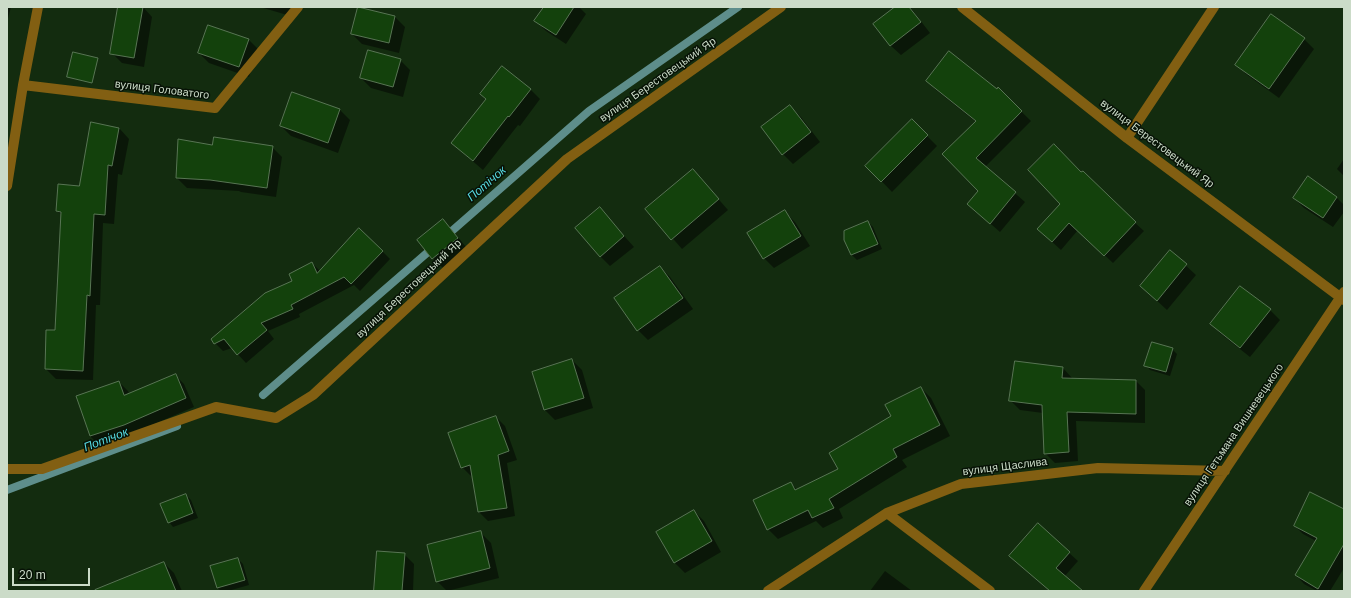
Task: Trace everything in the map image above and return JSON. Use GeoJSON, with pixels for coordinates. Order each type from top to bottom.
{"type":"FeatureCollection","features":[{"type":"Feature","properties":{"kind":"street"},"geometry":{"type":"LineString","coordinates":[[7,186],[23,85],[38,7]]}},
{"type":"Feature","properties":{"kind":"street","name":"вулиця Головатого"},"geometry":{"type":"LineString","coordinates":[[23,85],[215,108],[298,7]]}},
{"type":"Feature","properties":{"kind":"street","name":"вулиця Берестовецький Яр"},"geometry":{"type":"LineString","coordinates":[[7,469],[42,469],[216,407],[276,418],[313,395],[567,159],[781,7]]}},
{"type":"Feature","properties":{"kind":"street","name":"вулиця Берестовецький Яр"},"geometry":{"type":"LineString","coordinates":[[962,7],[1127,138],[1343,296]]}},
{"type":"Feature","properties":{"kind":"street"},"geometry":{"type":"LineString","coordinates":[[1127,138],[1214,7]]}},
{"type":"Feature","properties":{"kind":"street","name":"вулиця Гетьмана Вишневецького"},"geometry":{"type":"LineString","coordinates":[[1144,591],[1343,296]]}},
{"type":"Feature","properties":{"kind":"street","name":"вулиця Щаслива"},"geometry":{"type":"LineString","coordinates":[[768,591],[887,513],[961,484],[1098,468],[1225,471]]}},
{"type":"Feature","properties":{"kind":"street"},"geometry":{"type":"LineString","coordinates":[[887,513],[990,591]]}},
{"type":"Feature","properties":{"kind":"building"},"geometry":{"type":"Polygon","coordinates":[[[118,7],[143,7],[134,58],[110,54],[118,7]]]}},
{"type":"Feature","properties":{"kind":"building"},"geometry":{"type":"Polygon","coordinates":[[[358,7],[395,16],[389,43],[351,34],[358,7]]]}},
{"type":"Feature","properties":{"kind":"building"},"geometry":{"type":"Polygon","coordinates":[[[544,7],[574,7],[556,35],[534,21],[544,7]]]}},
{"type":"Feature","properties":{"kind":"building"},"geometry":{"type":"Polygon","coordinates":[[[895,7],[909,7],[921,22],[890,46],[873,24],[895,7]]]}},
{"type":"Feature","properties":{"kind":"building"},"geometry":{"type":"Polygon","coordinates":[[[1271,14],[1305,38],[1269,89],[1235,65],[1271,14]]]}},
{"type":"Feature","properties":{"kind":"building"},"geometry":{"type":"Polygon","coordinates":[[[208,25],[249,39],[239,67],[198,53],[208,25]]]}},
{"type":"Feature","properties":{"kind":"building"},"geometry":{"type":"Polygon","coordinates":[[[368,50],[401,59],[393,87],[360,78],[368,50]]]}},
{"type":"Feature","properties":{"kind":"building"},"geometry":{"type":"Polygon","coordinates":[[[949,51],[997,89],[998,87],[1022,111],[976,158],[1016,192],[990,224],[967,204],[978,191],[942,154],[976,121],[926,81],[949,51]]]}},
{"type":"Feature","properties":{"kind":"building"},"geometry":{"type":"Polygon","coordinates":[[[73,52],[98,58],[92,83],[67,77],[73,52]]]}},
{"type":"Feature","properties":{"kind":"building"},"geometry":{"type":"Polygon","coordinates":[[[502,66],[531,89],[473,161],[451,143],[486,99],[480,94],[502,66]]]}},
{"type":"Feature","properties":{"kind":"building"},"geometry":{"type":"Polygon","coordinates":[[[292,92],[340,109],[328,143],[280,126],[292,92]]]}},
{"type":"Feature","properties":{"kind":"building"},"geometry":{"type":"Polygon","coordinates":[[[790,105],[811,132],[782,155],[761,127],[790,105]]]}},
{"type":"Feature","properties":{"kind":"building"},"geometry":{"type":"Polygon","coordinates":[[[912,119],[928,135],[881,182],[865,166],[912,119]]]}},
{"type":"Feature","properties":{"kind":"building"},"geometry":{"type":"Polygon","coordinates":[[[91,122],[119,128],[112,166],[108,165],[105,215],[94,214],[90,296],[87,295],[83,371],[45,369],[46,330],[55,330],[61,212],[56,211],[58,184],[79,186],[91,122]]]}},
{"type":"Feature","properties":{"kind":"building"},"geometry":{"type":"Polygon","coordinates":[[[214,137],[273,146],[267,188],[210,180],[176,178],[178,139],[212,145],[214,137]]]}},
{"type":"Feature","properties":{"kind":"building"},"geometry":{"type":"Polygon","coordinates":[[[1054,144],[1081,172],[1083,171],[1136,222],[1104,256],[1069,223],[1052,242],[1037,229],[1060,204],[1028,170],[1054,144]]]}},
{"type":"Feature","properties":{"kind":"building"},"geometry":{"type":"Polygon","coordinates":[[[693,169],[719,199],[671,240],[645,209],[693,169]]]}},
{"type":"Feature","properties":{"kind":"building"},"geometry":{"type":"Polygon","coordinates":[[[1308,176],[1337,197],[1323,218],[1293,198],[1308,176]]]}},
{"type":"Feature","properties":{"kind":"building"},"geometry":{"type":"Polygon","coordinates":[[[600,207],[624,236],[600,257],[575,228],[600,207]]]}},
{"type":"Feature","properties":{"kind":"building"},"geometry":{"type":"Polygon","coordinates":[[[785,210],[801,236],[763,259],[747,233],[785,210]]]}},
{"type":"Feature","properties":{"kind":"building"},"geometry":{"type":"Polygon","coordinates":[[[443,219],[458,238],[432,259],[417,240],[443,219]]]}},
{"type":"Feature","properties":{"kind":"building"},"geometry":{"type":"Polygon","coordinates":[[[868,221],[878,244],[851,255],[844,240],[844,231],[868,221]]]}},
{"type":"Feature","properties":{"kind":"building"},"geometry":{"type":"Polygon","coordinates":[[[359,228],[383,251],[351,284],[344,277],[291,305],[293,309],[261,323],[267,330],[237,355],[224,339],[214,344],[211,339],[265,293],[292,281],[289,274],[312,262],[317,273],[359,228]]]}},
{"type":"Feature","properties":{"kind":"building"},"geometry":{"type":"Polygon","coordinates":[[[1170,250],[1187,264],[1157,301],[1140,286],[1170,250]]]}},
{"type":"Feature","properties":{"kind":"building"},"geometry":{"type":"Polygon","coordinates":[[[660,266],[683,298],[637,331],[614,298],[660,266]]]}},
{"type":"Feature","properties":{"kind":"building"},"geometry":{"type":"Polygon","coordinates":[[[1240,286],[1271,309],[1240,348],[1210,324],[1240,286]]]}},
{"type":"Feature","properties":{"kind":"building"},"geometry":{"type":"Polygon","coordinates":[[[1152,342],[1173,348],[1166,372],[1144,366],[1152,342]]]}},
{"type":"Feature","properties":{"kind":"building"},"geometry":{"type":"Polygon","coordinates":[[[572,359],[584,398],[544,410],[532,372],[572,359]]]}},
{"type":"Feature","properties":{"kind":"building"},"geometry":{"type":"Polygon","coordinates":[[[1015,361],[1063,367],[1062,378],[1136,380],[1136,414],[1067,412],[1069,452],[1044,454],[1042,405],[1009,401],[1015,361]]]}},
{"type":"Feature","properties":{"kind":"building"},"geometry":{"type":"Polygon","coordinates":[[[176,374],[186,398],[124,425],[90,436],[76,396],[119,381],[124,395],[176,374]]]}},
{"type":"Feature","properties":{"kind":"building"},"geometry":{"type":"Polygon","coordinates":[[[921,387],[940,425],[893,449],[897,457],[829,499],[834,508],[812,518],[808,510],[767,530],[753,500],[791,482],[795,490],[838,469],[829,453],[891,416],[885,405],[921,387]]]}},
{"type":"Feature","properties":{"kind":"building"},"geometry":{"type":"Polygon","coordinates":[[[496,416],[509,451],[498,455],[507,508],[478,512],[470,465],[461,468],[448,433],[496,416]]]}},
{"type":"Feature","properties":{"kind":"building"},"geometry":{"type":"Polygon","coordinates":[[[1310,492],[1344,509],[1344,544],[1318,589],[1295,575],[1317,538],[1294,526],[1310,492]]]}},
{"type":"Feature","properties":{"kind":"building"},"geometry":{"type":"Polygon","coordinates":[[[186,494],[193,513],[168,523],[160,504],[186,494]]]}},
{"type":"Feature","properties":{"kind":"building"},"geometry":{"type":"Polygon","coordinates":[[[694,510],[712,541],[674,563],[656,532],[694,510]]]}},
{"type":"Feature","properties":{"kind":"building"},"geometry":{"type":"Polygon","coordinates":[[[1038,523],[1070,552],[1056,568],[1083,591],[1050,591],[1009,556],[1038,523]]]}},
{"type":"Feature","properties":{"kind":"building"},"geometry":{"type":"Polygon","coordinates":[[[481,531],[490,568],[436,582],[427,545],[481,531]]]}},
{"type":"Feature","properties":{"kind":"building"},"geometry":{"type":"Polygon","coordinates":[[[377,551],[405,553],[402,591],[374,591],[377,551]]]}},
{"type":"Feature","properties":{"kind":"building"},"geometry":{"type":"Polygon","coordinates":[[[238,558],[245,580],[217,588],[210,566],[238,558]]]}},
{"type":"Feature","properties":{"kind":"building"},"geometry":{"type":"Polygon","coordinates":[[[164,562],[176,591],[95,591],[95,590],[164,562]]]}},
{"type":"Feature","properties":{"kind":"waterway","name":"Потічок"},"geometry":{"type":"LineString","coordinates":[[445,237],[589,111],[738,7]]}},
{"type":"Feature","properties":{"kind":"waterway","name":"Потічок"},"geometry":{"type":"LineString","coordinates":[[263,395],[435,246]]}},
{"type":"Feature","properties":{"kind":"waterway","name":"Потічок"},"geometry":{"type":"LineString","coordinates":[[7,490],[177,426]]}}]}
